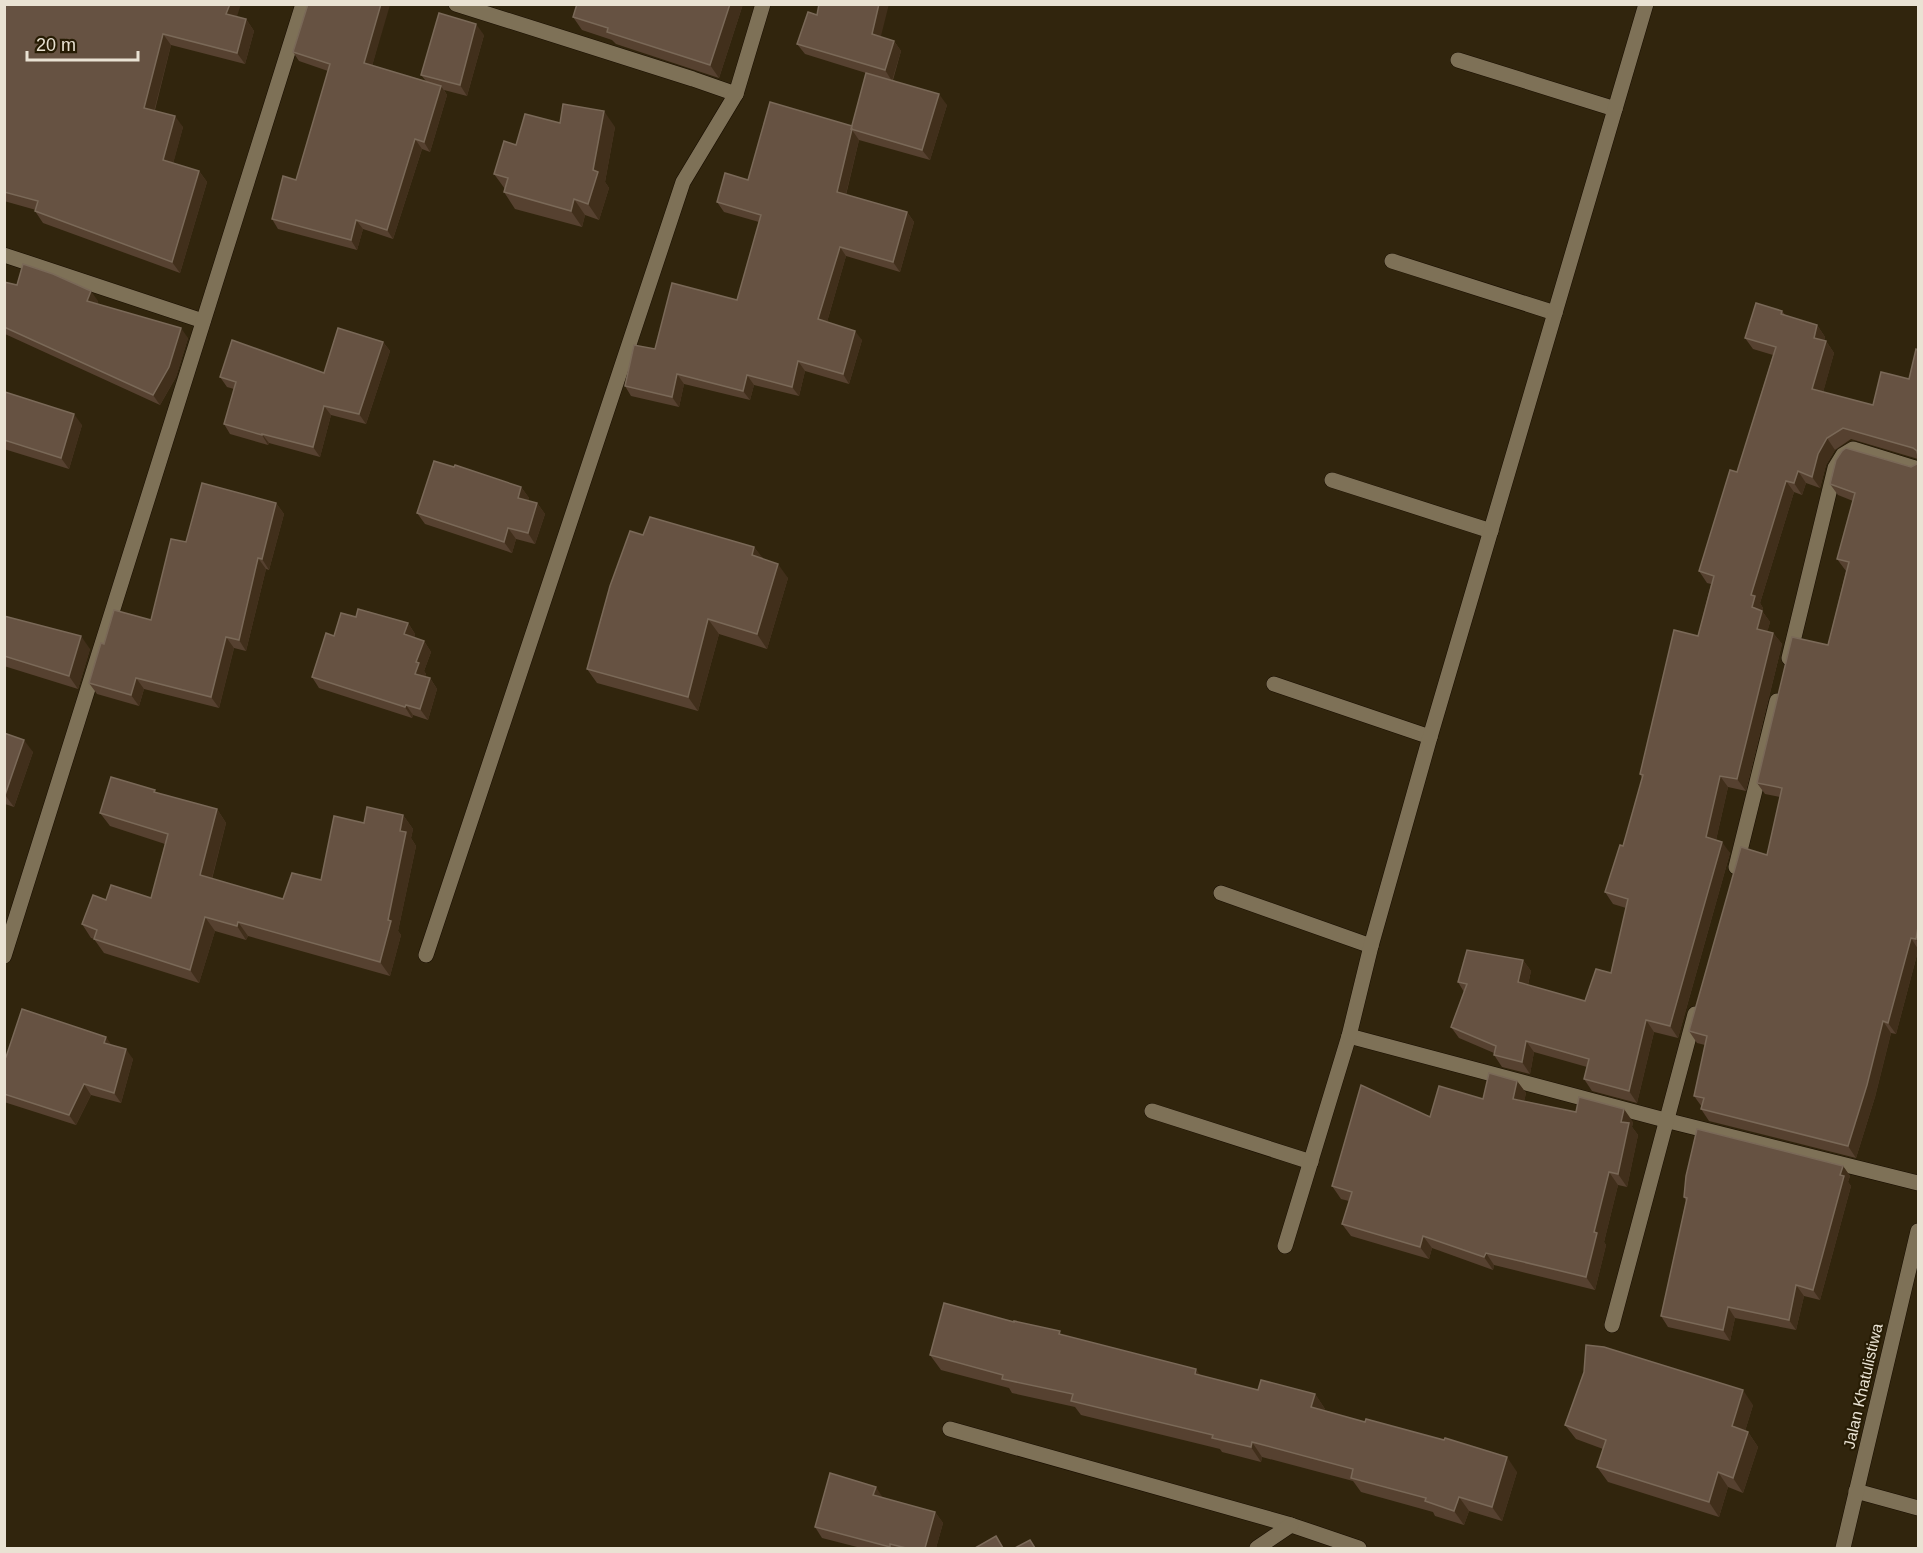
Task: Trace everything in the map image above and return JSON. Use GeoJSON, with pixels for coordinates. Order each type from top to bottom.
{"type":"FeatureCollection","features":[{"type":"Feature","properties":{"kind":"street"},"geometry":{"type":"LineString","coordinates":[[4,956],[303,4]]}},
{"type":"Feature","properties":{"kind":"street"},"geometry":{"type":"LineString","coordinates":[[456,4],[736,94]]}},
{"type":"Feature","properties":{"kind":"street"},"geometry":{"type":"LineString","coordinates":[[426,955],[683,182],[736,94],[762,4]]}},
{"type":"Feature","properties":{"kind":"street"},"geometry":{"type":"LineString","coordinates":[[1285,1246],[1349,1036],[1371,946],[1430,737],[1646,4]]}},
{"type":"Feature","properties":{"kind":"street"},"geometry":{"type":"LineString","coordinates":[[1458,60],[1616,109]]}},
{"type":"Feature","properties":{"kind":"street"},"geometry":{"type":"LineString","coordinates":[[4,255],[203,321]]}},
{"type":"Feature","properties":{"kind":"street"},"geometry":{"type":"LineString","coordinates":[[1392,261],[1555,313]]}},
{"type":"Feature","properties":{"kind":"street"},"geometry":{"type":"LineString","coordinates":[[1786,668],[1835,468],[1843,455],[1852,449],[1918,469]]}},
{"type":"Feature","properties":{"kind":"street"},"geometry":{"type":"LineString","coordinates":[[1332,480],[1491,531]]}},
{"type":"Feature","properties":{"kind":"street"},"geometry":{"type":"LineString","coordinates":[[1274,684],[1430,737]]}},
{"type":"Feature","properties":{"kind":"street"},"geometry":{"type":"LineString","coordinates":[[1731,884],[1780,689]]}},
{"type":"Feature","properties":{"kind":"street"},"geometry":{"type":"LineString","coordinates":[[1221,892],[1371,946]]}},
{"type":"Feature","properties":{"kind":"street"},"geometry":{"type":"LineString","coordinates":[[1612,1325],[1700,996]]}},
{"type":"Feature","properties":{"kind":"street"},"geometry":{"type":"LineString","coordinates":[[1349,1036],[1918,1184]]}},
{"type":"Feature","properties":{"kind":"street"},"geometry":{"type":"LineString","coordinates":[[1152,1111],[1311,1162]]}},
{"type":"Feature","properties":{"kind":"street","name":"Jalan Khatulistiwa"},"geometry":{"type":"LineString","coordinates":[[1843,1548],[1918,1231]]}},
{"type":"Feature","properties":{"kind":"street"},"geometry":{"type":"LineString","coordinates":[[950,1429],[1291,1525],[1359,1548]]}},
{"type":"Feature","properties":{"kind":"street"},"geometry":{"type":"LineString","coordinates":[[1856,1491],[1918,1508]]}},
{"type":"Feature","properties":{"kind":"street"},"geometry":{"type":"LineString","coordinates":[[1257,1548],[1291,1525]]}},
{"type":"Feature","properties":{"kind":"building"},"geometry":{"type":"Polygon","coordinates":[[[4,4],[230,4],[226,14],[246,19],[237,53],[163,34],[144,108],[175,116],[163,160],[199,171],[172,262],[35,211],[38,201],[4,192],[4,4]]]}},
{"type":"Feature","properties":{"kind":"building"},"geometry":{"type":"Polygon","coordinates":[[[308,4],[381,4],[364,63],[441,86],[424,142],[415,139],[387,230],[356,220],[351,240],[272,219],[283,176],[296,180],[330,64],[293,52],[308,4]]]}},
{"type":"Feature","properties":{"kind":"building"},"geometry":{"type":"Polygon","coordinates":[[[577,4],[730,4],[710,65],[607,32],[608,28],[573,17],[577,4]]]}},
{"type":"Feature","properties":{"kind":"building"},"geometry":{"type":"Polygon","coordinates":[[[819,4],[879,4],[872,34],[894,41],[885,70],[797,44],[808,12],[817,15],[819,4]]]}},
{"type":"Feature","properties":{"kind":"building"},"geometry":{"type":"Polygon","coordinates":[[[439,13],[476,24],[460,85],[421,75],[439,13]]]}},
{"type":"Feature","properties":{"kind":"building"},"geometry":{"type":"Polygon","coordinates":[[[866,73],[939,94],[922,150],[851,129],[866,73]]]}},
{"type":"Feature","properties":{"kind":"building"},"geometry":{"type":"Polygon","coordinates":[[[770,102],[852,126],[837,192],[907,212],[893,262],[840,247],[818,319],[855,331],[843,374],[798,361],[792,387],[747,375],[743,391],[677,374],[672,397],[625,386],[634,345],[655,349],[672,283],[737,300],[761,215],[717,202],[725,173],[748,180],[770,102]]]}},
{"type":"Feature","properties":{"kind":"building"},"geometry":{"type":"Polygon","coordinates":[[[563,104],[604,111],[593,170],[598,172],[588,204],[574,199],[571,211],[504,192],[508,178],[494,174],[504,141],[516,145],[525,114],[560,123],[563,104]]]}},
{"type":"Feature","properties":{"kind":"building"},"geometry":{"type":"Polygon","coordinates":[[[23,264],[91,291],[87,301],[181,328],[169,367],[153,395],[4,327],[4,282],[17,285],[23,264]]]}},
{"type":"Feature","properties":{"kind":"building"},"geometry":{"type":"Polygon","coordinates":[[[1756,303],[1782,311],[1781,314],[1817,325],[1814,338],[1826,341],[1812,389],[1873,405],[1881,372],[1909,379],[1916,349],[1918,350],[1918,456],[1917,451],[1913,448],[1843,428],[1827,438],[1818,454],[1812,477],[1798,471],[1794,483],[1786,481],[1751,595],[1755,596],[1752,607],[1762,611],[1757,629],[1773,633],[1737,779],[1720,776],[1706,837],[1722,842],[1670,1026],[1646,1020],[1629,1091],[1584,1079],[1589,1059],[1526,1041],[1522,1062],[1494,1055],[1496,1046],[1451,1027],[1467,984],[1458,982],[1467,950],[1523,960],[1518,982],[1585,1001],[1596,969],[1611,973],[1628,899],[1605,892],[1620,845],[1623,846],[1643,775],[1640,774],[1674,630],[1698,636],[1714,576],[1699,571],[1730,470],[1737,472],[1776,347],[1745,338],[1756,303]]]}},
{"type":"Feature","properties":{"kind":"building"},"geometry":{"type":"Polygon","coordinates":[[[338,328],[383,342],[359,414],[324,406],[313,447],[224,424],[236,382],[220,377],[232,340],[324,373],[338,328]]]}},
{"type":"Feature","properties":{"kind":"building"},"geometry":{"type":"Polygon","coordinates":[[[5,392],[74,414],[61,458],[4,440],[5,392]]]}},
{"type":"Feature","properties":{"kind":"building"},"geometry":{"type":"Polygon","coordinates":[[[1846,448],[1911,467],[1918,461],[1918,927],[1916,939],[1911,938],[1888,1023],[1883,1021],[1867,1085],[1848,1146],[1701,1109],[1704,1098],[1694,1096],[1707,1036],[1689,1031],[1741,847],[1767,855],[1782,788],[1757,783],[1792,637],[1828,645],[1849,562],[1837,559],[1855,493],[1830,484],[1836,460],[1846,448]]]}},
{"type":"Feature","properties":{"kind":"building"},"geometry":{"type":"Polygon","coordinates":[[[434,461],[454,467],[455,465],[521,487],[518,498],[537,503],[528,533],[508,528],[504,542],[417,513],[434,461]]]}},
{"type":"Feature","properties":{"kind":"building"},"geometry":{"type":"Polygon","coordinates":[[[202,483],[276,503],[262,559],[258,558],[239,640],[226,637],[211,697],[136,678],[131,695],[89,683],[114,610],[151,620],[171,539],[186,542],[202,483]]]}},
{"type":"Feature","properties":{"kind":"building"},"geometry":{"type":"Polygon","coordinates":[[[650,517],[754,547],[752,555],[778,564],[757,634],[708,619],[688,697],[587,669],[610,586],[630,531],[643,535],[650,517]]]}},
{"type":"Feature","properties":{"kind":"building"},"geometry":{"type":"Polygon","coordinates":[[[358,609],[408,623],[404,634],[424,641],[416,662],[419,663],[415,674],[430,678],[420,709],[406,705],[405,707],[312,677],[326,633],[334,636],[341,613],[356,617],[358,609]]]}},
{"type":"Feature","properties":{"kind":"building"},"geometry":{"type":"Polygon","coordinates":[[[4,616],[81,636],[69,676],[4,656],[4,616]]]}},
{"type":"Feature","properties":{"kind":"building"},"geometry":{"type":"Polygon","coordinates":[[[4,733],[24,740],[5,795],[4,794],[4,733]]]}},
{"type":"Feature","properties":{"kind":"building"},"geometry":{"type":"Polygon","coordinates":[[[111,777],[155,790],[154,792],[217,809],[200,875],[283,899],[292,873],[321,880],[334,816],[364,823],[367,807],[403,815],[400,831],[406,832],[388,920],[391,921],[380,962],[238,922],[237,926],[205,917],[190,970],[94,939],[97,930],[82,924],[93,895],[106,900],[111,885],[151,898],[168,834],[100,813],[111,777]]]}},
{"type":"Feature","properties":{"kind":"building"},"geometry":{"type":"Polygon","coordinates":[[[22,1009],[106,1037],[104,1043],[126,1049],[114,1093],[84,1084],[69,1115],[4,1094],[4,1057],[6,1057],[22,1009]]]}},
{"type":"Feature","properties":{"kind":"building"},"geometry":{"type":"Polygon","coordinates":[[[1489,1073],[1517,1081],[1513,1099],[1576,1112],[1579,1097],[1624,1109],[1621,1122],[1629,1123],[1618,1174],[1609,1172],[1594,1232],[1597,1233],[1586,1277],[1486,1253],[1484,1257],[1423,1236],[1420,1247],[1342,1224],[1352,1192],[1332,1186],[1361,1085],[1430,1117],[1439,1086],[1483,1099],[1489,1073]]]}},
{"type":"Feature","properties":{"kind":"building"},"geometry":{"type":"Polygon","coordinates":[[[1697,1129],[1843,1166],[1840,1175],[1844,1176],[1813,1290],[1796,1285],[1789,1320],[1728,1307],[1723,1330],[1661,1316],[1687,1198],[1684,1197],[1686,1176],[1697,1129]]]}},
{"type":"Feature","properties":{"kind":"building"},"geometry":{"type":"Polygon","coordinates":[[[944,1303],[1014,1322],[1060,1331],[1059,1334],[1196,1369],[1195,1374],[1258,1390],[1261,1380],[1315,1394],[1311,1407],[1365,1422],[1366,1419],[1444,1440],[1445,1438],[1507,1457],[1492,1507],[1459,1497],[1454,1511],[1425,1501],[1426,1498],[1351,1478],[1353,1469],[1252,1442],[1251,1447],[1212,1438],[1213,1435],[1071,1401],[1073,1394],[1002,1379],[1003,1375],[930,1355],[944,1303]]]}},
{"type":"Feature","properties":{"kind":"building"},"geometry":{"type":"Polygon","coordinates":[[[1586,1345],[1604,1347],[1743,1390],[1732,1426],[1748,1432],[1733,1478],[1718,1472],[1709,1502],[1597,1467],[1606,1440],[1565,1425],[1584,1372],[1586,1345]]]}},
{"type":"Feature","properties":{"kind":"building"},"geometry":{"type":"Polygon","coordinates":[[[830,1473],[876,1487],[873,1495],[935,1512],[925,1548],[906,1548],[890,1544],[890,1547],[815,1527],[830,1473]]]}},
{"type":"Feature","properties":{"kind":"building"},"geometry":{"type":"Polygon","coordinates":[[[996,1536],[1003,1548],[975,1548],[996,1536]]]}},
{"type":"Feature","properties":{"kind":"building"},"geometry":{"type":"Polygon","coordinates":[[[1030,1540],[1035,1548],[1015,1548],[1030,1540]]]}}]}
